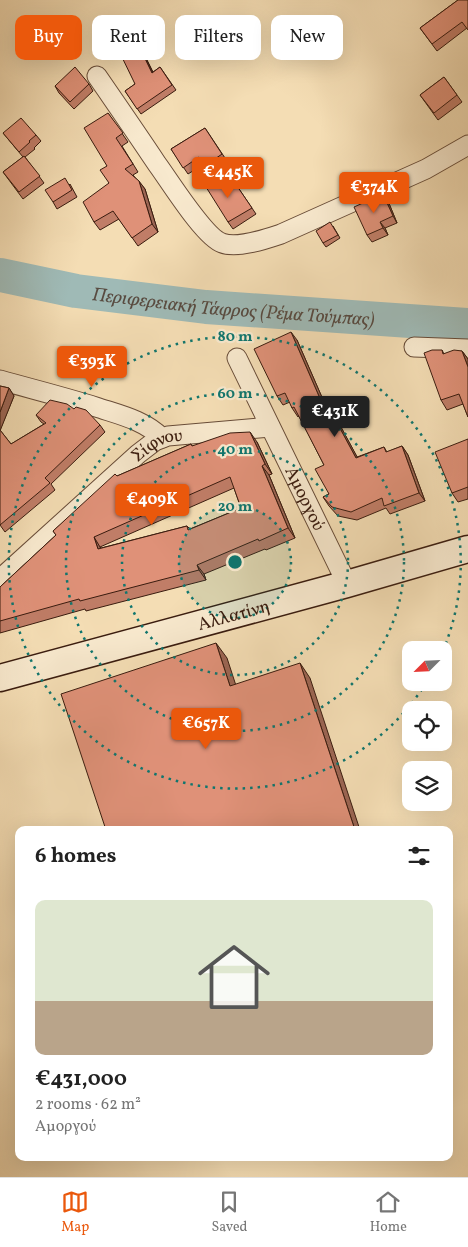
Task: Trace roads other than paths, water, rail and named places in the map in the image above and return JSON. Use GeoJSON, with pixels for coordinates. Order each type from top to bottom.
{"type":"FeatureCollection","features":[{"type":"Feature","properties":{"kind":"main road","name":"Αλλατίνη"},"geometry":{"type":"LineString","coordinates":[[0,678],[347,584],[468,549]]}},
{"type":"Feature","properties":{"kind":"street"},"geometry":{"type":"LineString","coordinates":[[97,76],[190,211],[212,236],[221,243],[234,244],[259,241],[281,234],[426,169],[468,145]]}},
{"type":"Feature","properties":{"kind":"street"},"geometry":{"type":"LineString","coordinates":[[414,347],[468,349]]}},
{"type":"Feature","properties":{"kind":"street","name":"Αμοργού"},"geometry":{"type":"LineString","coordinates":[[238,358],[347,584]]}},
{"type":"Feature","properties":{"kind":"street"},"geometry":{"type":"LineString","coordinates":[[0,380],[126,417],[149,427],[162,438]]}},
{"type":"Feature","properties":{"kind":"street","name":"Σίφνου"},"geometry":{"type":"LineString","coordinates":[[0,579],[112,475],[142,450],[162,438],[270,427]]}},
{"type":"Feature","properties":{"kind":"waterway","name":"Περιφερειακή Τάφρος (Ρέμα Τούμπας)"},"geometry":{"type":"LineString","coordinates":[[0,275],[76,291],[206,307],[468,325]]}}]}
